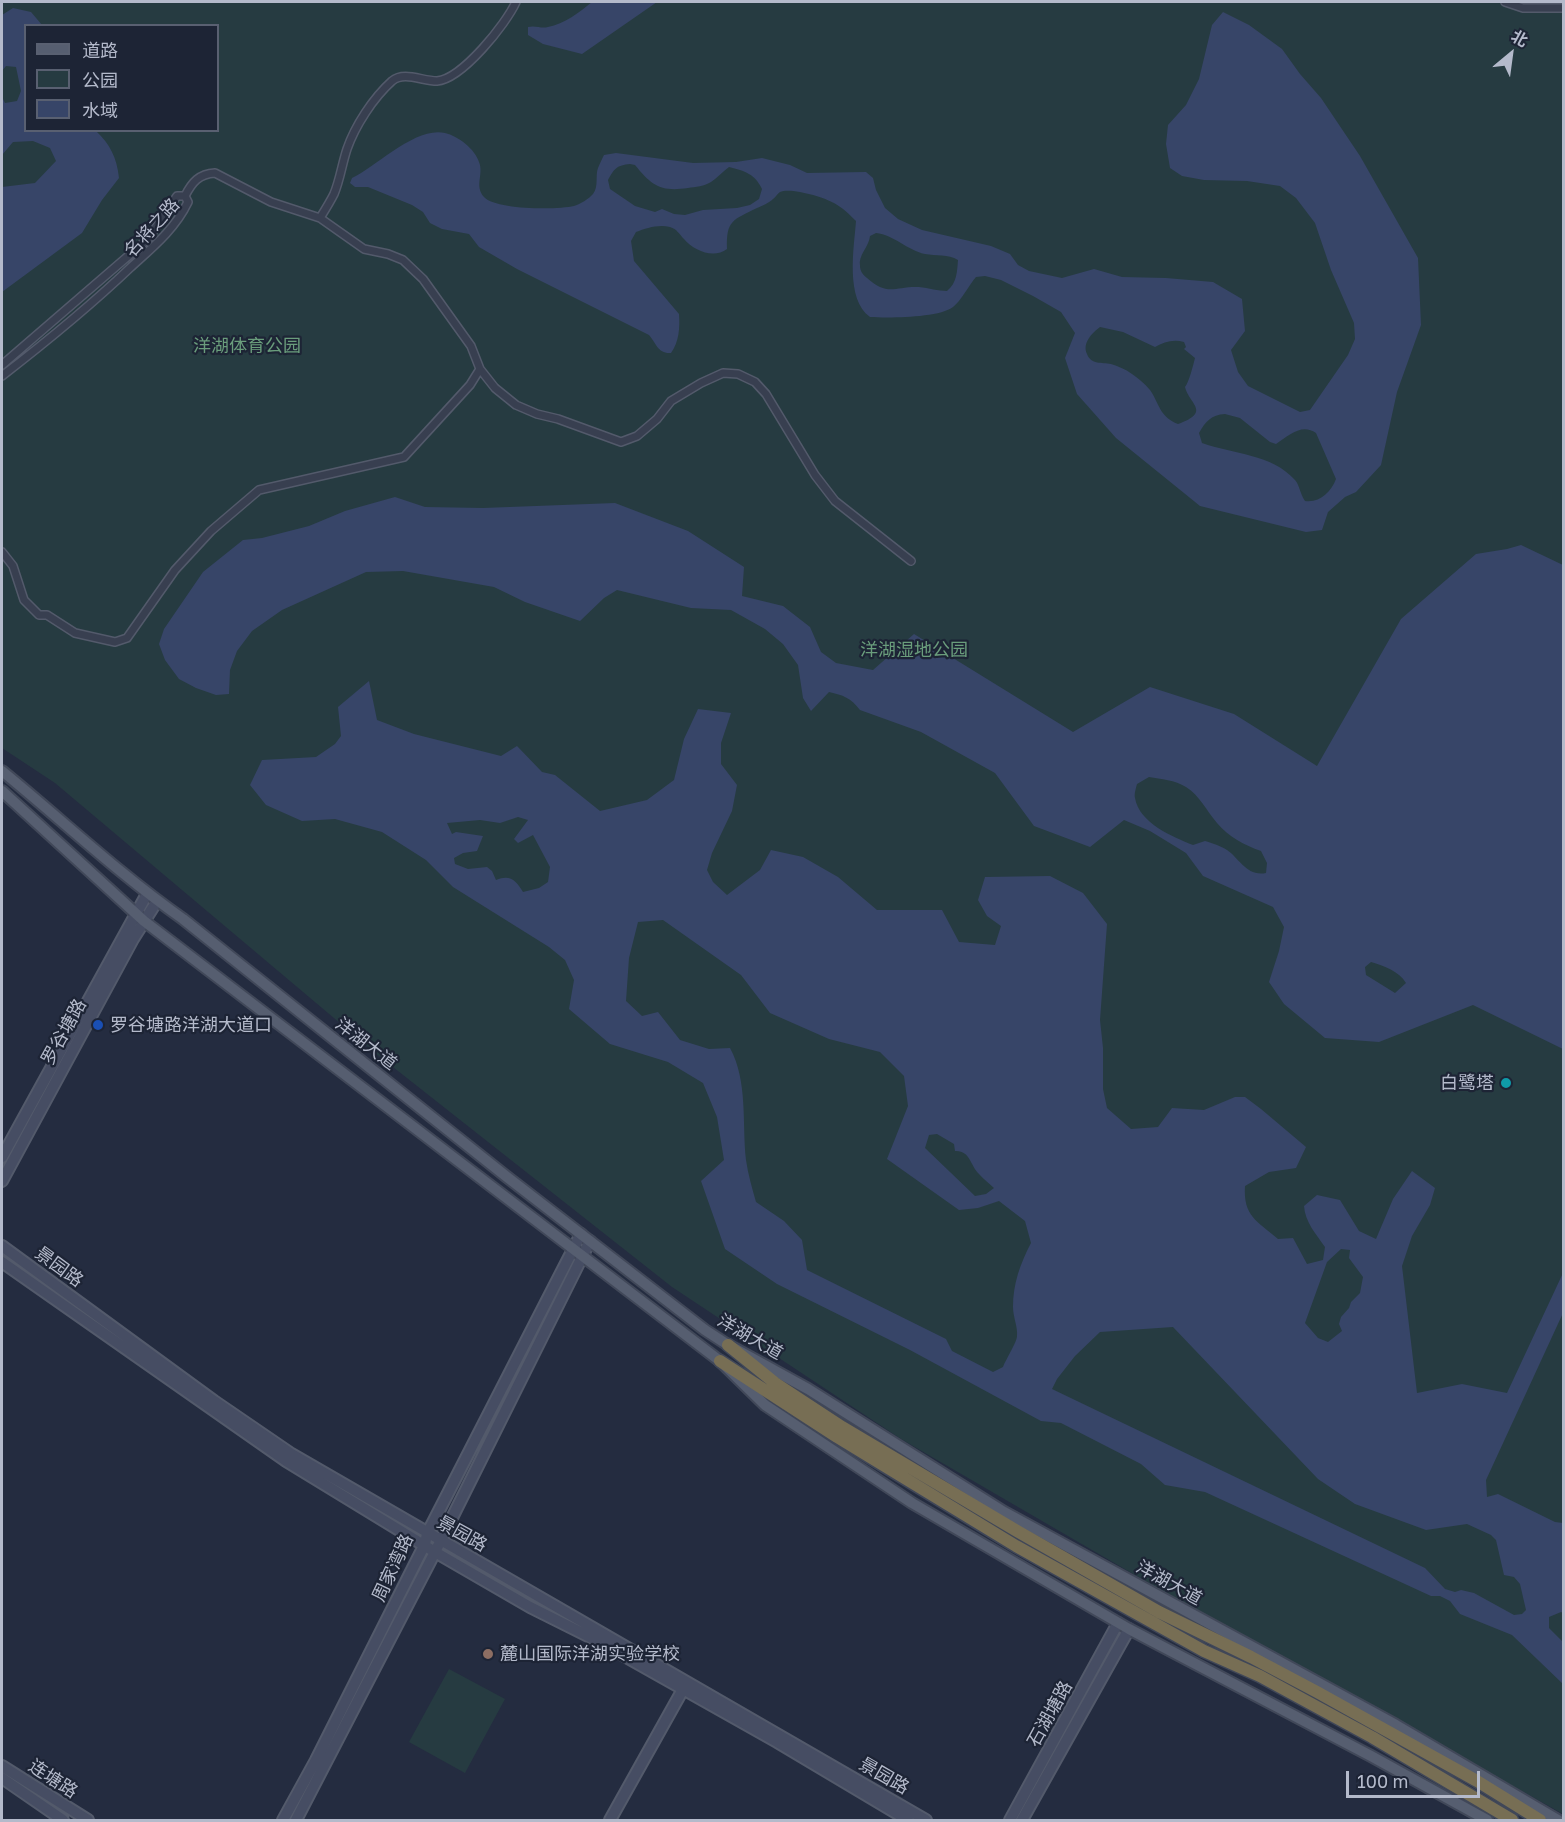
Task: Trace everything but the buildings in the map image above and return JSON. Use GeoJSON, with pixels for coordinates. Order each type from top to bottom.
{"type":"FeatureCollection","features":[{"type":"Feature","properties":{"kind":"highway"},"geometry":{"type":"LineString","coordinates":[[728,1345],[839,1432],[1016,1546],[1204,1651],[1260,1676],[1363,1731],[1512,1821]]}},
{"type":"Feature","properties":{"kind":"highway"},"geometry":{"type":"LineString","coordinates":[[720,1361],[839,1432],[1159,1612],[1317,1692],[1477,1781],[1540,1821]]}},
{"type":"Feature","properties":{"kind":"main road","name":"洋湖大道"},"geometry":{"type":"LineString","coordinates":[[2,771],[152,898],[183,919],[705,1330],[808,1389],[1004,1512],[1396,1725],[1558,1821]]}},
{"type":"Feature","properties":{"kind":"main road","name":"洋湖大道"},"geometry":{"type":"LineString","coordinates":[[2,791],[140,918],[720,1361],[765,1405],[912,1503],[1118,1623],[1371,1756],[1487,1821]]}},
{"type":"Feature","properties":{"kind":"main road"},"geometry":{"type":"LineString","coordinates":[[140,918],[152,898]]}},
{"type":"Feature","properties":{"kind":"main road","name":"罗谷塘路"},"geometry":{"type":"LineString","coordinates":[[2,1157],[140,918]]}},
{"type":"Feature","properties":{"kind":"main road","name":"罗谷塘路"},"geometry":{"type":"LineString","coordinates":[[2,1181],[140,918]]}},
{"type":"Feature","properties":{"kind":"main road","name":"周家湾路"},"geometry":{"type":"LineString","coordinates":[[283,1821],[426,1539],[586,1237]]}},
{"type":"Feature","properties":{"kind":"main road","name":"景园路"},"geometry":{"type":"LineString","coordinates":[[2,1246],[214,1401],[290,1453],[426,1539],[435,1552],[530,1607],[688,1687],[908,1821]]}},
{"type":"Feature","properties":{"kind":"main road","name":"周家湾路"},"geometry":{"type":"LineString","coordinates":[[296,1821],[435,1552],[578,1251]]}},
{"type":"Feature","properties":{"kind":"main road","name":"景园路"},"geometry":{"type":"LineString","coordinates":[[2,1262],[286,1461],[426,1539],[440,1541],[688,1687],[926,1821]]}},
{"type":"Feature","properties":{"kind":"main road","name":"石湖塘路"},"geometry":{"type":"LineString","coordinates":[[1010,1821],[1118,1623]]}},
{"type":"Feature","properties":{"kind":"main road","name":"石湖塘路"},"geometry":{"type":"LineString","coordinates":[[1022,1821],[1129,1629]]}},
{"type":"Feature","properties":{"kind":"main road"},"geometry":{"type":"LineString","coordinates":[[610,1821],[688,1687]]}},
{"type":"Feature","properties":{"kind":"main road"},"geometry":{"type":"LineString","coordinates":[[618,1821],[688,1687]]}},
{"type":"Feature","properties":{"kind":"main road","name":"连塘路"},"geometry":{"type":"LineString","coordinates":[[2,1766],[88,1821]]}},
{"type":"Feature","properties":{"kind":"main road","name":"连塘路"},"geometry":{"type":"LineString","coordinates":[[2,1778],[63,1821]]}},
{"type":"Feature","properties":{"kind":"street"},"geometry":{"type":"LineString","coordinates":[[320,218],[335,192],[347,148],[359,124],[380,94],[401,76],[438,81],[453,75],[490,41],[516,2]]}},
{"type":"Feature","properties":{"kind":"street"},"geometry":{"type":"LineString","coordinates":[[1505,2],[1523,8],[1563,8]]}},
{"type":"Feature","properties":{"kind":"street"},"geometry":{"type":"LineString","coordinates":[[186,196],[193,182],[205,174],[214,173],[271,202],[320,218],[364,249],[403,260],[423,279],[471,346],[480,369],[495,387],[516,405],[621,442],[637,436],[657,419],[671,401],[723,373],[738,374],[755,382],[766,394],[815,475],[834,501],[910,561]]}},
{"type":"Feature","properties":{"kind":"street","name":"名将之路"},"geometry":{"type":"LineString","coordinates":[[2,365],[149,238],[177,196],[186,196],[188,202],[179,220],[162,238],[87,308],[2,376]]}},
{"type":"Feature","properties":{"kind":"street"},"geometry":{"type":"LineString","coordinates":[[2,552],[13,566],[24,600],[39,615],[47,615],[75,633],[115,642],[127,638],[175,570],[211,531],[259,490],[404,457],[470,385],[480,369]]}},
{"type":"Feature","properties":{"kind":"green space","name":"洋湖湿地公园"},"geometry":{"type":"Polygon","coordinates":[[[2,2],[1563,2],[1563,1814],[1135,1575],[901,1439],[672,1287],[379,1056],[55,783],[2,748],[2,2]]]}},
{"type":"Feature","properties":{"kind":"green space"},"geometry":{"type":"Polygon","coordinates":[[[449,1669],[505,1699],[465,1773],[409,1742],[449,1669]]]}},
{"type":"Feature","properties":{"kind":"water"},"geometry":{"type":"Polygon","coordinates":[[[592,2],[657,2],[582,54],[543,44],[528,35],[528,27],[545,27],[560,23],[577,14],[592,2]]]}},
{"type":"Feature","properties":{"kind":"water"},"geometry":{"type":"Polygon","coordinates":[[[13,8],[31,12],[41,24],[24,24],[24,132],[97,132],[112,152],[119,178],[102,200],[82,233],[2,292],[2,187],[35,183],[56,161],[50,148],[33,141],[13,142],[2,155],[2,97],[5,103],[17,101],[21,91],[16,67],[6,66],[2,71],[2,15],[13,8]]]}},
{"type":"Feature","properties":{"kind":"water"},"geometry":{"type":"Polygon","coordinates":[[[1223,12],[1249,25],[1282,49],[1321,98],[1360,156],[1418,258],[1421,325],[1397,392],[1381,465],[1356,492],[1345,497],[1328,512],[1322,530],[1306,532],[1200,506],[1116,438],[1077,394],[1065,358],[1075,333],[1061,312],[1001,280],[985,276],[976,277],[956,304],[946,311],[913,316],[870,317],[862,309],[854,286],[853,258],[856,221],[840,207],[823,198],[807,193],[780,192],[770,202],[742,215],[733,222],[728,232],[727,249],[722,252],[710,253],[699,250],[688,243],[676,230],[666,226],[636,232],[631,241],[634,261],[679,314],[676,344],[671,353],[667,353],[660,350],[649,335],[517,269],[479,247],[469,234],[442,229],[430,223],[423,212],[412,205],[368,187],[355,187],[350,183],[352,178],[397,148],[422,135],[434,132],[450,135],[470,148],[480,166],[481,193],[491,201],[513,207],[554,208],[579,204],[595,191],[597,171],[604,155],[616,153],[693,163],[736,162],[762,158],[790,165],[807,173],[866,172],[873,178],[885,208],[898,219],[922,230],[991,246],[1010,254],[1018,265],[1029,271],[1062,278],[1094,269],[1122,277],[1213,282],[1242,299],[1245,331],[1231,350],[1238,372],[1248,386],[1300,412],[1310,410],[1348,355],[1355,339],[1354,323],[1331,270],[1315,223],[1296,198],[1280,186],[1247,181],[1204,180],[1182,176],[1170,168],[1166,144],[1168,125],[1186,105],[1199,79],[1212,25],[1223,12]],[[635,165],[616,168],[612,173],[608,180],[610,189],[635,206],[655,212],[662,209],[674,214],[685,215],[703,210],[737,208],[750,205],[759,199],[762,189],[749,174],[729,167],[713,180],[697,187],[664,188],[652,183],[635,165]],[[876,233],[870,236],[861,258],[860,268],[864,276],[874,284],[886,289],[919,287],[947,291],[953,284],[958,260],[918,252],[883,234],[876,233]],[[1100,327],[1086,346],[1091,360],[1111,364],[1137,378],[1150,390],[1162,411],[1172,421],[1178,424],[1194,416],[1196,407],[1185,387],[1195,358],[1184,349],[1186,347],[1184,342],[1169,342],[1155,347],[1123,332],[1100,327]],[[1225,414],[1209,419],[1199,433],[1202,443],[1264,460],[1286,471],[1295,480],[1305,501],[1324,496],[1331,488],[1336,479],[1316,433],[1306,429],[1301,430],[1276,444],[1270,442],[1240,418],[1225,414]]]}},
{"type":"Feature","properties":{"kind":"water"},"geometry":{"type":"Polygon","coordinates":[[[395,497],[425,507],[483,508],[615,503],[688,531],[744,567],[742,596],[783,606],[810,627],[821,652],[836,663],[873,670],[914,634],[1073,732],[1150,687],[1234,714],[1317,766],[1401,619],[1476,554],[1521,545],[1563,565],[1563,1049],[1473,1005],[1379,1042],[1325,1038],[1284,1004],[1269,982],[1284,927],[1273,907],[1203,876],[1186,853],[1150,831],[1124,820],[1090,847],[1034,826],[995,773],[921,732],[860,710],[843,696],[829,692],[811,711],[803,698],[798,665],[783,644],[765,629],[731,610],[691,608],[617,590],[604,598],[580,621],[525,602],[494,587],[403,571],[366,572],[282,610],[252,631],[237,651],[230,670],[229,694],[216,695],[179,679],[165,660],[159,644],[164,629],[203,572],[243,540],[262,538],[309,526],[345,511],[395,497]],[[1149,777],[1137,784],[1135,796],[1138,807],[1150,822],[1193,845],[1205,841],[1219,846],[1231,853],[1248,870],[1266,873],[1267,863],[1261,851],[1227,832],[1191,791],[1168,780],[1149,777]],[[1371,962],[1365,967],[1366,975],[1395,993],[1406,983],[1395,972],[1371,962]]]}},
{"type":"Feature","properties":{"kind":"water"},"geometry":{"type":"Polygon","coordinates":[[[369,681],[377,720],[414,734],[501,756],[517,746],[542,772],[555,775],[600,811],[647,800],[674,780],[684,739],[698,709],[731,713],[721,743],[721,764],[737,785],[732,811],[712,853],[707,870],[713,882],[727,895],[760,870],[771,850],[803,857],[838,877],[877,910],[942,910],[959,942],[995,945],[1001,926],[987,916],[978,900],[985,877],[1050,876],[1083,893],[1107,924],[1100,1020],[1103,1089],[1107,1108],[1131,1129],[1158,1127],[1172,1108],[1204,1110],[1235,1097],[1245,1097],[1261,1109],[1306,1147],[1296,1168],[1269,1172],[1245,1186],[1246,1204],[1253,1217],[1278,1239],[1293,1238],[1307,1264],[1323,1260],[1325,1247],[1306,1217],[1304,1206],[1317,1195],[1340,1200],[1359,1231],[1376,1239],[1393,1199],[1412,1171],[1435,1188],[1430,1205],[1412,1236],[1402,1266],[1417,1393],[1462,1384],[1507,1393],[1563,1273],[1563,1313],[1486,1480],[1487,1497],[1498,1494],[1555,1522],[1563,1523],[1563,1613],[1549,1617],[1549,1628],[1563,1642],[1563,1684],[1512,1635],[1460,1614],[1450,1601],[1440,1596],[1431,1596],[1205,1492],[1165,1485],[1141,1464],[1061,1423],[1041,1421],[910,1350],[777,1284],[725,1249],[701,1181],[724,1160],[717,1117],[703,1083],[668,1062],[610,1044],[569,1009],[574,980],[565,960],[549,947],[453,887],[426,860],[382,832],[335,819],[302,821],[266,805],[250,785],[262,760],[316,757],[335,744],[341,736],[338,707],[369,681]],[[518,817],[500,823],[480,820],[447,823],[452,834],[456,832],[483,836],[477,851],[463,853],[454,858],[455,864],[468,869],[487,867],[492,871],[496,880],[512,879],[523,892],[539,888],[548,882],[550,867],[533,835],[518,843],[514,839],[528,820],[518,817]],[[663,920],[638,922],[629,958],[626,1001],[642,1016],[658,1012],[680,1040],[709,1049],[730,1048],[740,1074],[746,1160],[756,1202],[784,1221],[802,1240],[807,1270],[946,1339],[952,1351],[993,1372],[1003,1367],[1017,1336],[1013,1311],[1014,1290],[1020,1266],[1031,1243],[1025,1221],[999,1201],[978,1208],[959,1210],[887,1159],[908,1106],[904,1076],[880,1052],[829,1039],[770,1013],[741,975],[663,920]],[[937,1134],[929,1135],[925,1148],[975,1196],[986,1194],[994,1188],[979,1174],[967,1155],[955,1151],[954,1144],[937,1134]],[[1341,1249],[1327,1262],[1305,1323],[1318,1338],[1328,1342],[1342,1331],[1339,1324],[1341,1317],[1360,1293],[1363,1277],[1349,1258],[1350,1250],[1341,1249]],[[1173,1327],[1100,1332],[1075,1356],[1052,1389],[1425,1568],[1445,1589],[1474,1593],[1514,1615],[1522,1614],[1526,1610],[1520,1584],[1514,1577],[1504,1575],[1496,1540],[1491,1535],[1467,1524],[1426,1530],[1355,1504],[1318,1479],[1173,1327]]]}},
{"type":"Feature","properties":{"kind":"place","name":"罗谷塘路洋湖大道口"},"geometry":{"type":"Point","coordinates":[98,1025]}},
{"type":"Feature","properties":{"kind":"place","name":"白鹭塔"},"geometry":{"type":"Point","coordinates":[1506,1083]}},
{"type":"Feature","properties":{"kind":"place","name":"麓山国际洋湖实验学校"},"geometry":{"type":"Point","coordinates":[488,1654]}},
{"type":"Feature","properties":{"kind":"park label","name":"洋湖体育公园"},"geometry":{"type":"Point","coordinates":[247,346]}}]}
